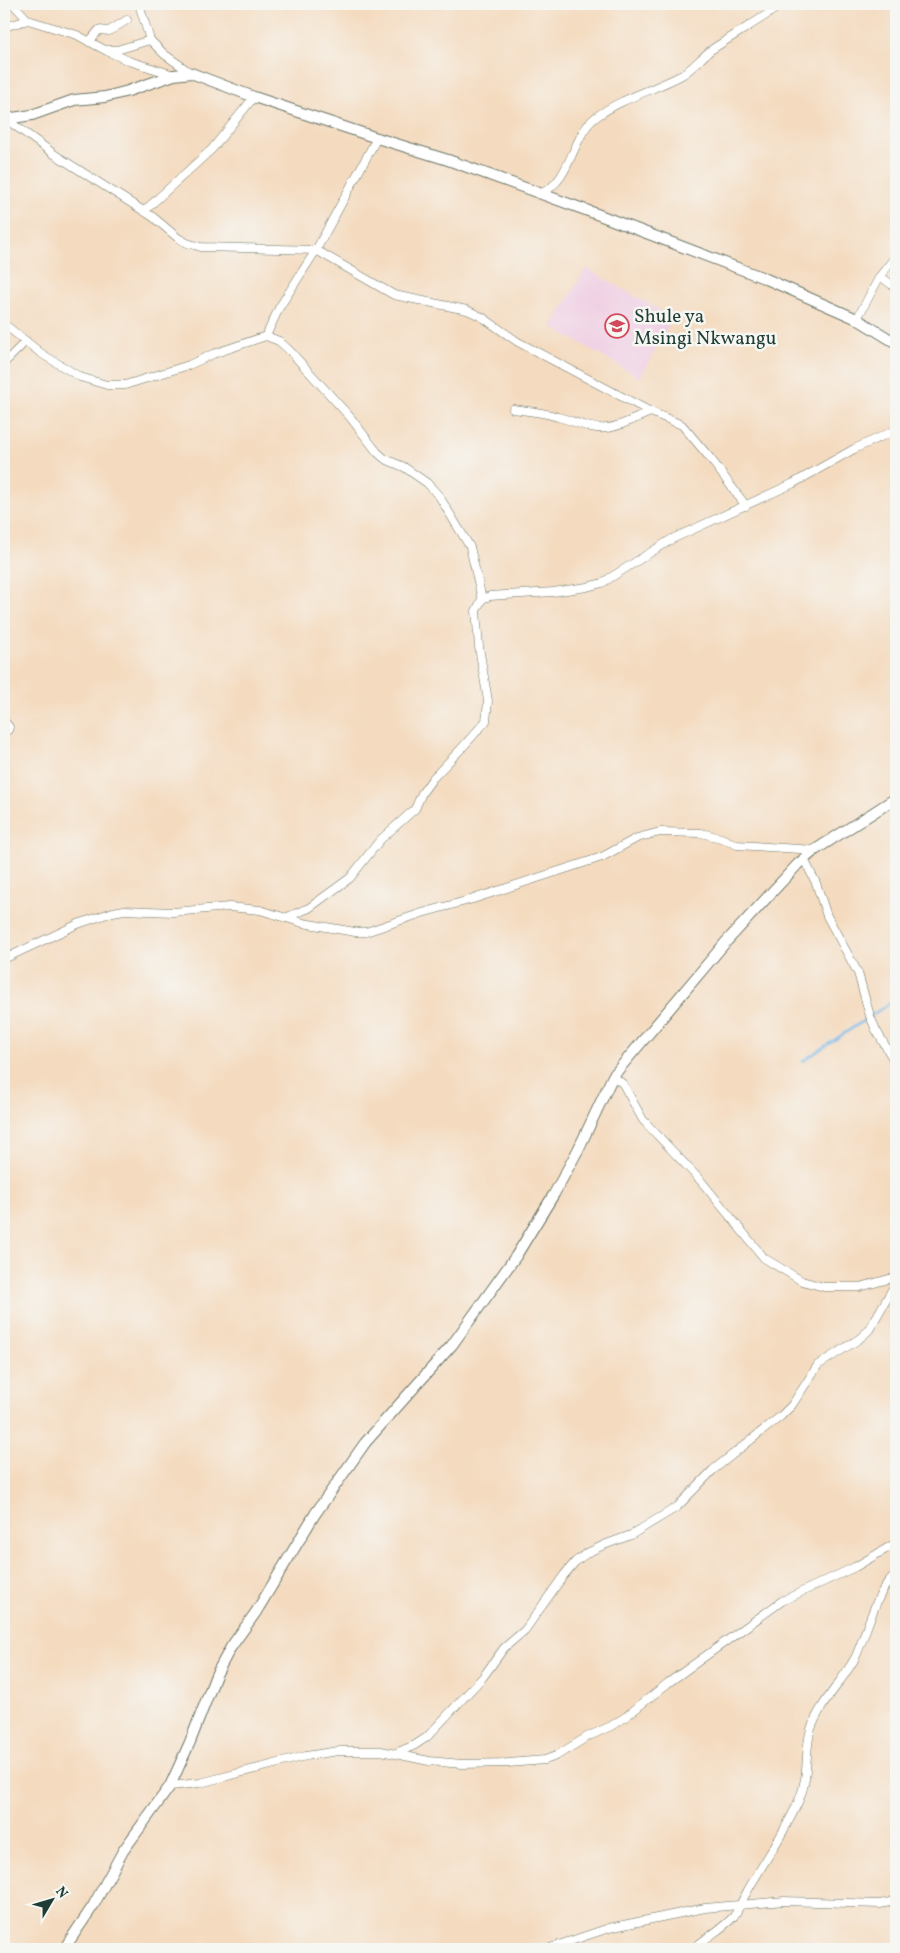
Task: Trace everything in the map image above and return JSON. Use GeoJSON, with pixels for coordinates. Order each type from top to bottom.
{"type":"FeatureCollection","features":[{"type":"Feature","properties":{"kind":"street"},"geometry":{"type":"LineString","coordinates":[[13,4],[28,20],[77,35],[129,61],[174,75]]}},
{"type":"Feature","properties":{"kind":"street"},"geometry":{"type":"LineString","coordinates":[[139,4],[150,40],[164,54],[191,74],[541,193],[764,278],[857,319],[896,343]]}},
{"type":"Feature","properties":{"kind":"street"},"geometry":{"type":"LineString","coordinates":[[541,193],[550,190],[557,181],[583,130],[596,117],[622,102],[682,74],[712,50],[752,26],[782,4]]}},
{"type":"Feature","properties":{"kind":"street"},"geometry":{"type":"LineString","coordinates":[[4,27],[28,20]]}},
{"type":"Feature","properties":{"kind":"street"},"geometry":{"type":"LineString","coordinates":[[89,42],[99,30],[109,31],[127,20]]}},
{"type":"Feature","properties":{"kind":"street"},"geometry":{"type":"LineString","coordinates":[[105,50],[117,50],[150,40]]}},
{"type":"Feature","properties":{"kind":"street"},"geometry":{"type":"LineString","coordinates":[[5,118],[32,115],[74,100],[128,91],[174,75],[191,74]]}},
{"type":"Feature","properties":{"kind":"street"},"geometry":{"type":"LineString","coordinates":[[144,211],[212,149],[254,97]]}},
{"type":"Feature","properties":{"kind":"street"},"geometry":{"type":"LineString","coordinates":[[5,118],[54,154],[144,211],[187,243],[194,245],[316,250],[394,295],[467,310],[482,317],[518,342],[650,412],[682,425],[710,458],[746,506]]}},
{"type":"Feature","properties":{"kind":"street"},"geometry":{"type":"LineString","coordinates":[[266,336],[279,308],[316,250],[377,138]]}},
{"type":"Feature","properties":{"kind":"street"},"geometry":{"type":"LineString","coordinates":[[857,319],[880,276],[896,256]]}},
{"type":"Feature","properties":{"kind":"street"},"geometry":{"type":"LineString","coordinates":[[880,276],[896,288]]}},
{"type":"Feature","properties":{"kind":"street"},"geometry":{"type":"LineString","coordinates":[[4,324],[42,354],[80,378],[106,385],[125,384],[189,365],[213,354],[266,336],[278,341],[290,351],[350,417],[377,452],[386,459],[404,466],[439,496],[470,547],[482,600]]}},
{"type":"Feature","properties":{"kind":"street"},"geometry":{"type":"LineString","coordinates":[[4,363],[26,340]]}},
{"type":"Feature","properties":{"kind":"street"},"geometry":{"type":"LineString","coordinates":[[512,409],[536,412],[586,426],[605,429],[650,412]]}},
{"type":"Feature","properties":{"kind":"street"},"geometry":{"type":"LineString","coordinates":[[285,918],[309,908],[350,878],[380,840],[415,809],[422,793],[433,778],[486,720],[488,701],[476,611],[482,600],[490,596],[553,592],[602,583],[672,539],[792,484],[854,448],[896,430]]}},
{"type":"Feature","properties":{"kind":"street"},"geometry":{"type":"LineString","coordinates":[[4,721],[9,727],[4,732]]}},
{"type":"Feature","properties":{"kind":"street"},"geometry":{"type":"LineString","coordinates":[[64,1949],[93,1906],[123,1851],[170,1786],[190,1742],[216,1675],[231,1647],[261,1604],[315,1514],[354,1458],[376,1430],[452,1346],[516,1256],[578,1150],[613,1076],[725,943],[804,859],[815,850],[895,803]]}},
{"type":"Feature","properties":{"kind":"street"},"geometry":{"type":"LineString","coordinates":[[4,959],[78,924],[124,910],[173,912],[229,907],[260,910],[285,918],[355,932],[366,932],[422,913],[474,899],[602,856],[637,838],[660,832],[702,833],[737,845],[815,850]]}},
{"type":"Feature","properties":{"kind":"street"},"geometry":{"type":"LineString","coordinates":[[804,859],[816,883],[827,916],[858,973],[870,1016],[876,1030],[896,1064]]}},
{"type":"Feature","properties":{"kind":"street"},"geometry":{"type":"LineString","coordinates":[[613,1076],[623,1084],[643,1120],[701,1181],[764,1258],[802,1281],[824,1287],[860,1287],[896,1277]]}},
{"type":"Feature","properties":{"kind":"street"},"geometry":{"type":"LineString","coordinates":[[396,1753],[415,1745],[427,1737],[483,1677],[504,1648],[525,1630],[575,1562],[587,1553],[631,1535],[677,1507],[713,1470],[781,1416],[792,1405],[818,1365],[859,1339],[869,1330],[896,1283]]}},
{"type":"Feature","properties":{"kind":"street"},"geometry":{"type":"LineString","coordinates":[[170,1786],[208,1781],[322,1752],[369,1751],[396,1753],[429,1761],[462,1764],[535,1762],[556,1756],[624,1718],[668,1683],[782,1601],[802,1590],[855,1567],[896,1543]]}},
{"type":"Feature","properties":{"kind":"street"},"geometry":{"type":"LineString","coordinates":[[693,1949],[731,1919],[786,1827],[800,1798],[806,1776],[808,1742],[814,1722],[852,1663],[882,1591],[896,1574]]}},
{"type":"Feature","properties":{"kind":"street"},"geometry":{"type":"LineString","coordinates":[[547,1949],[623,1925],[705,1908],[800,1901],[880,1904],[896,1899]]}},
{"type":"Feature","properties":{"kind":"shaded area"},"geometry":{"type":"Polygon","coordinates":[[[586,268],[673,318],[640,378],[552,327],[586,268]]]}},
{"type":"Feature","properties":{"kind":"waterway"},"geometry":{"type":"LineString","coordinates":[[803,1061],[896,999]]}},
{"type":"Feature","properties":{"kind":"place","name":"Shule ya Msingi Nkwangu"},"geometry":{"type":"Point","coordinates":[617,326]}}]}
